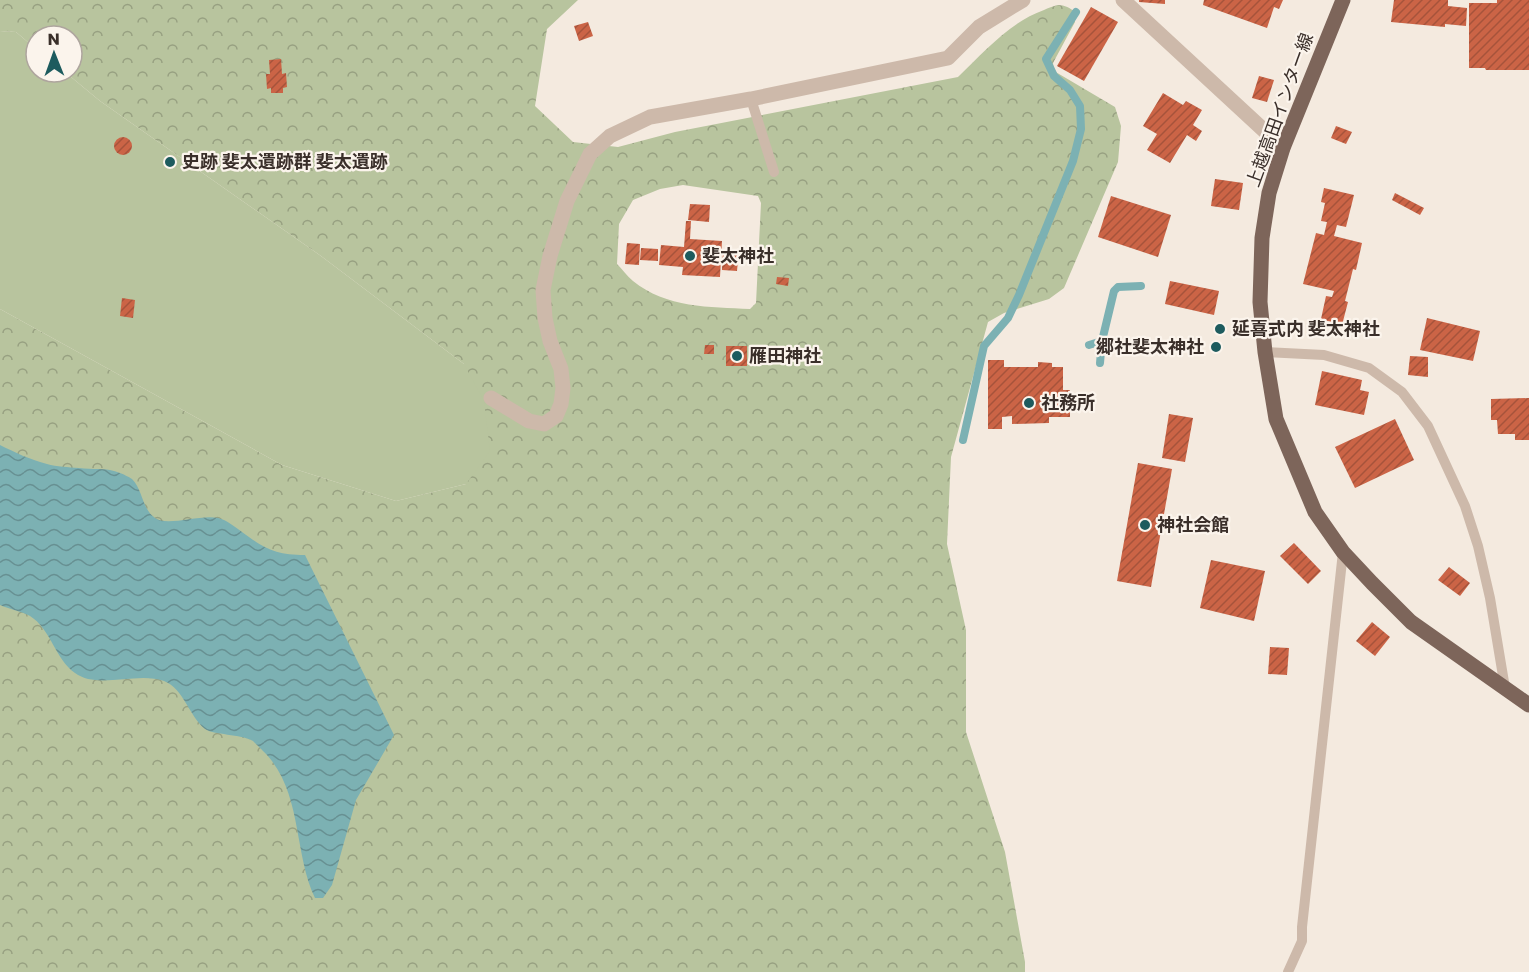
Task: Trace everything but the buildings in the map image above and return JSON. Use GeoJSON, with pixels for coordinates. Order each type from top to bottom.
{"type":"FeatureCollection","features":[{"type":"Feature","properties":{"kind":"main road","name":"上越高田インター線"},"geometry":{"type":"LineString","coordinates":[[1343,0],[1283,148],[1269,193],[1262,238],[1260,302],[1265,352],[1276,419],[1315,512],[1343,552],[1411,622],[1529,705]]}},
{"type":"Feature","properties":{"kind":"street"},"geometry":{"type":"LineString","coordinates":[[491,398],[529,421],[544,424],[556,416],[561,404],[563,388],[561,369],[550,341],[545,318],[543,290],[550,256],[567,201],[590,154],[610,136],[651,117],[751,99],[948,58],[979,27],[1023,0]]}},
{"type":"Feature","properties":{"kind":"street"},"geometry":{"type":"LineString","coordinates":[[1123,0],[1283,148]]}},
{"type":"Feature","properties":{"kind":"lane"},"geometry":{"type":"LineString","coordinates":[[751,99],[774,172]]}},
{"type":"Feature","properties":{"kind":"lane"},"geometry":{"type":"LineString","coordinates":[[1265,352],[1324,355],[1369,368],[1402,392],[1428,426],[1465,506],[1478,546],[1490,598],[1505,688]]}},
{"type":"Feature","properties":{"kind":"lane"},"geometry":{"type":"LineString","coordinates":[[1288,972],[1302,942],[1303,915],[1343,552]]}},
{"type":"Feature","properties":{"kind":"green space"},"geometry":{"type":"Polygon","coordinates":[[[0,0],[578,0],[547,29],[535,106],[573,142],[618,147],[675,132],[958,77],[998,39],[1032,15],[1058,5],[1075,12],[1075,22],[1053,63],[1054,71],[1115,107],[1121,126],[1118,162],[1064,288],[1049,299],[1004,313],[988,322],[951,457],[947,544],[966,630],[966,732],[1005,852],[1025,972],[0,972],[0,309],[282,465],[396,501],[466,484],[464,364],[321,256],[100,101],[79,84],[84,84],[84,24],[24,24],[24,39],[16,32],[0,31],[0,0]],[[683,185],[660,189],[633,200],[619,224],[617,264],[633,281],[646,290],[674,301],[719,308],[750,309],[756,303],[761,203],[758,196],[683,185]]]}},
{"type":"Feature","properties":{"kind":"green space"},"geometry":{"type":"Polygon","coordinates":[[[0,31],[16,32],[24,39],[24,84],[79,84],[100,101],[321,256],[464,364],[484,401],[490,451],[466,484],[396,501],[282,465],[0,309],[0,31]]]}},
{"type":"Feature","properties":{"kind":"water"},"geometry":{"type":"Polygon","coordinates":[[[0,445],[51,465],[110,470],[124,475],[136,483],[145,505],[155,518],[160,520],[218,518],[271,550],[305,555],[394,735],[356,800],[332,885],[323,898],[315,898],[308,880],[296,822],[285,784],[276,767],[253,741],[205,729],[199,724],[177,690],[164,681],[153,678],[95,680],[84,678],[75,673],[62,660],[37,622],[26,614],[0,605],[0,445]]]}},
{"type":"Feature","properties":{"kind":"waterway"},"geometry":{"type":"LineString","coordinates":[[963,440],[984,346],[1008,318],[1073,161],[1081,129],[1080,106],[1070,90],[1054,76],[1046,59],[1076,12]]}},
{"type":"Feature","properties":{"kind":"waterway"},"geometry":{"type":"LineString","coordinates":[[1089,345],[1102,341],[1114,291],[1118,287],[1141,286]]}},
{"type":"Feature","properties":{"kind":"waterway"},"geometry":{"type":"LineString","coordinates":[[1100,363],[1102,341]]}},
{"type":"Feature","properties":{"kind":"place","name":"史跡 斐太遺跡群 斐太遺跡"},"geometry":{"type":"Point","coordinates":[170,162]}},
{"type":"Feature","properties":{"kind":"place","name":"斐太神社"},"geometry":{"type":"Point","coordinates":[690,256]}},
{"type":"Feature","properties":{"kind":"place","name":"延喜式内 斐太神社"},"geometry":{"type":"Point","coordinates":[1220,329]}},
{"type":"Feature","properties":{"kind":"place","name":"郷社斐太神社"},"geometry":{"type":"Point","coordinates":[1216,347]}},
{"type":"Feature","properties":{"kind":"place","name":"雁田神社"},"geometry":{"type":"Point","coordinates":[737,356]}},
{"type":"Feature","properties":{"kind":"place","name":"社務所"},"geometry":{"type":"Point","coordinates":[1029,403]}},
{"type":"Feature","properties":{"kind":"place","name":"神社会館"},"geometry":{"type":"Point","coordinates":[1145,525]}}]}
